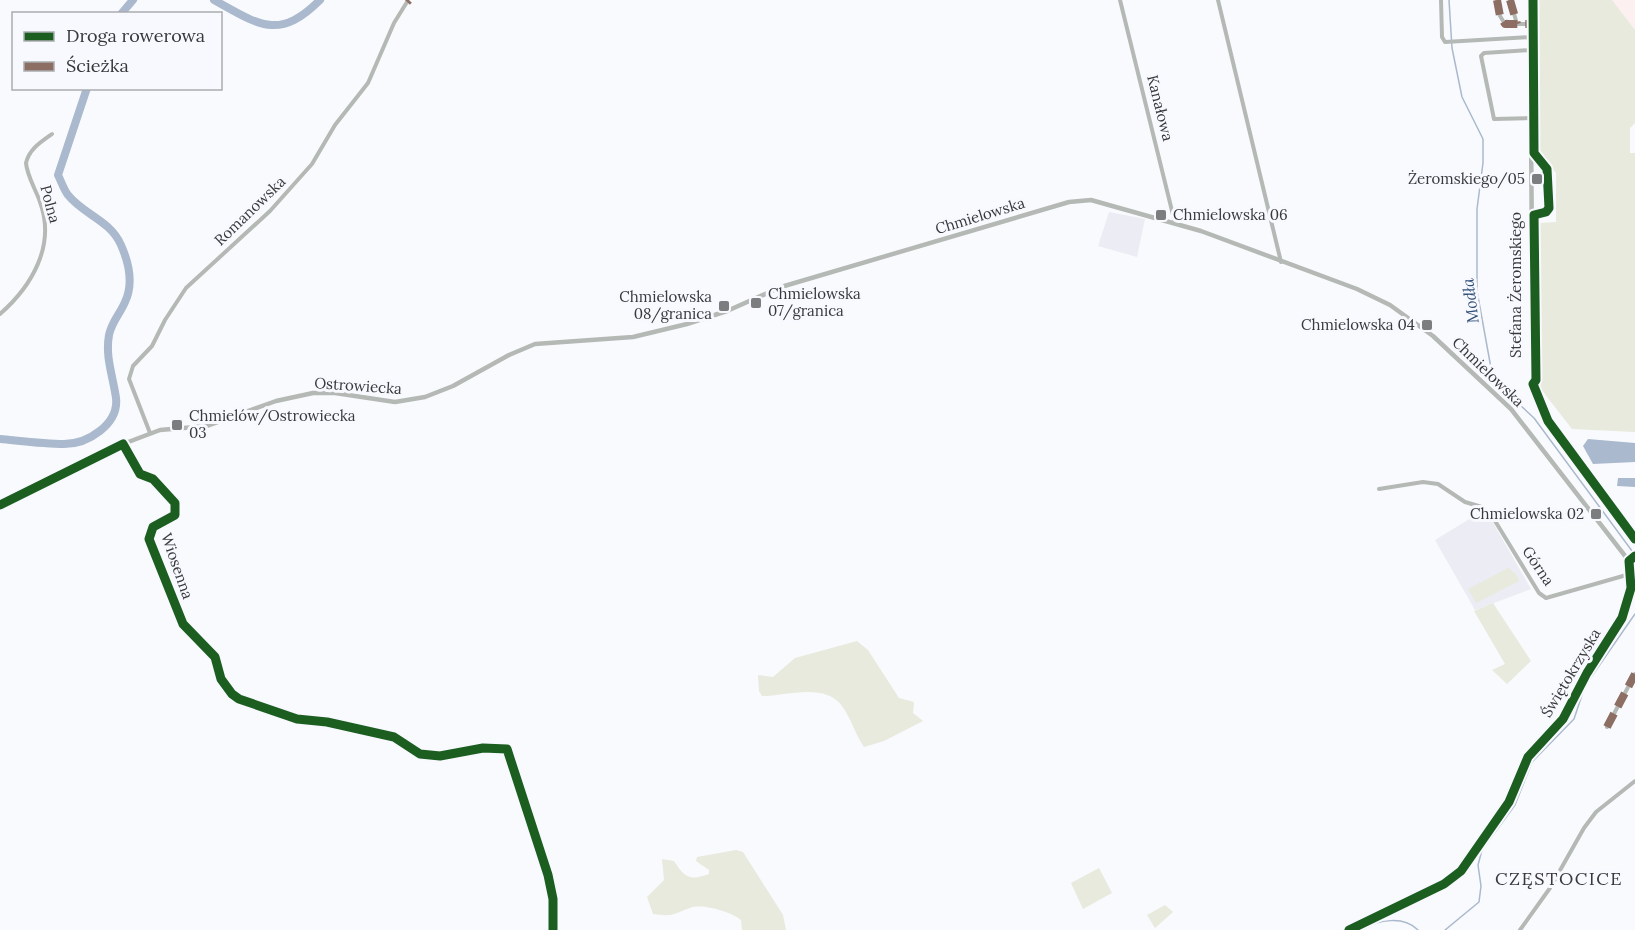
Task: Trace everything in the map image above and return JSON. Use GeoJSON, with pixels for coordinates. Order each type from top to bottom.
{"type":"FeatureCollection","features":[{"type":"Feature","properties":{"kind":"street","name":"Kanałowa"},"geometry":{"type":"LineString","coordinates":[[1120,0],[1175,223]]}},
{"type":"Feature","properties":{"kind":"street"},"geometry":{"type":"LineString","coordinates":[[1218,0],[1281,262]]}},
{"type":"Feature","properties":{"kind":"street"},"geometry":{"type":"LineString","coordinates":[[1440,0],[1442,37],[1448,43],[1532,37]]}},
{"type":"Feature","properties":{"kind":"street"},"geometry":{"type":"LineString","coordinates":[[1497,0],[1503,23],[1531,24]]}},
{"type":"Feature","properties":{"kind":"street"},"geometry":{"type":"LineString","coordinates":[[1510,0],[1517,24]]}},
{"type":"Feature","properties":{"kind":"street","name":"Stefana Żeromskiego"},"geometry":{"type":"LineString","coordinates":[[1530,0],[1532,37],[1532,374],[1535,394],[1548,421],[1634,537]]}},
{"type":"Feature","properties":{"kind":"street","name":"Romanowska"},"geometry":{"type":"LineString","coordinates":[[150,433],[129,380],[133,366],[152,346],[165,320],[186,288],[270,211],[312,164],[335,124],[368,83],[394,23],[407,2]]}},
{"type":"Feature","properties":{"kind":"street"},"geometry":{"type":"LineString","coordinates":[[1531,50],[1484,53],[1481,56],[1494,118],[1531,118]]}},
{"type":"Feature","properties":{"kind":"street","name":"Polna"},"geometry":{"type":"LineString","coordinates":[[0,314],[28,284],[40,257],[45,236],[45,220],[26,163],[27,156],[35,146],[52,134]]}},
{"type":"Feature","properties":{"kind":"street","name":"Chmielowska"},"geometry":{"type":"LineString","coordinates":[[687,324],[727,311],[781,288],[1074,200],[1091,200],[1175,223],[1379,299],[1433,336],[1519,418],[1633,558]]}},
{"type":"Feature","properties":{"kind":"street","name":"Ostrowiecka"},"geometry":{"type":"LineString","coordinates":[[0,505],[150,433],[207,426],[276,401],[313,393],[335,393],[395,402],[414,400],[453,386],[509,355],[535,344],[633,337],[687,324]]}},
{"type":"Feature","properties":{"kind":"street","name":"Wiosenna"},"geometry":{"type":"LineString","coordinates":[[123,444],[140,474],[153,479],[175,503],[175,515],[153,527],[149,538],[183,624],[215,657],[221,679],[232,694],[297,719],[327,722],[387,735],[410,750],[428,755],[483,748],[507,749],[548,875],[553,899],[553,930]]}},
{"type":"Feature","properties":{"kind":"street","name":"Górna"},"geometry":{"type":"LineString","coordinates":[[1379,489],[1423,482],[1438,484],[1465,502],[1482,507],[1492,516],[1539,593],[1545,598],[1630,574]]}},
{"type":"Feature","properties":{"kind":"street","name":"Świętokrzyska"},"geometry":{"type":"LineString","coordinates":[[1349,930],[1457,876],[1509,802],[1528,757],[1563,718],[1622,618],[1629,599],[1633,558]]}},
{"type":"Feature","properties":{"kind":"street"},"geometry":{"type":"LineString","coordinates":[[1607,727],[1635,674]]}},
{"type":"Feature","properties":{"kind":"street"},"geometry":{"type":"LineString","coordinates":[[1520,930],[1550,888],[1584,828],[1596,812],[1635,781]]}},
{"type":"Feature","properties":{"kind":"shaded area"},"geometry":{"type":"Polygon","coordinates":[[[1539,0],[1612,0],[1635,30],[1635,123],[1630,128],[1630,153],[1635,153],[1635,432],[1572,429],[1541,389],[1539,382],[1540,223],[1556,222],[1556,173],[1538,152],[1539,0]]]}},
{"type":"Feature","properties":{"kind":"shaded area"},"geometry":{"type":"Polygon","coordinates":[[[1612,0],[1635,0],[1635,30],[1612,0]]]}},
{"type":"Feature","properties":{"kind":"shaded area"},"geometry":{"type":"Polygon","coordinates":[[[1109,212],[1145,219],[1137,257],[1098,246],[1109,212]]]}},
{"type":"Feature","properties":{"kind":"shaded area"},"geometry":{"type":"Polygon","coordinates":[[[1481,512],[1488,514],[1531,589],[1475,610],[1435,540],[1481,512]]]}},
{"type":"Feature","properties":{"kind":"shaded area"},"geometry":{"type":"Polygon","coordinates":[[[1508,568],[1516,574],[1519,581],[1476,603],[1468,589],[1508,568]]]}},
{"type":"Feature","properties":{"kind":"shaded area"},"geometry":{"type":"Polygon","coordinates":[[[1493,603],[1531,661],[1507,684],[1492,670],[1505,664],[1474,611],[1493,603]]]}},
{"type":"Feature","properties":{"kind":"shaded area"},"geometry":{"type":"Polygon","coordinates":[[[857,641],[868,650],[899,698],[914,702],[913,713],[923,721],[884,741],[864,747],[842,706],[826,694],[805,692],[762,696],[759,691],[758,675],[773,677],[795,658],[857,641]]]}},
{"type":"Feature","properties":{"kind":"shaded area"},"geometry":{"type":"Polygon","coordinates":[[[736,850],[743,852],[783,915],[786,930],[742,930],[741,920],[724,911],[709,907],[690,908],[669,915],[653,914],[647,897],[664,880],[662,859],[674,861],[685,874],[697,877],[709,874],[709,870],[696,861],[697,857],[736,850]]]}},
{"type":"Feature","properties":{"kind":"shaded area"},"geometry":{"type":"Polygon","coordinates":[[[1099,868],[1112,893],[1083,909],[1071,883],[1099,868]]]}},
{"type":"Feature","properties":{"kind":"shaded area"},"geometry":{"type":"Polygon","coordinates":[[[1165,905],[1173,912],[1155,928],[1147,915],[1165,905]]]}},
{"type":"Feature","properties":{"kind":"water"},"geometry":{"type":"Polygon","coordinates":[[[1588,439],[1635,443],[1635,462],[1593,464],[1583,446],[1588,439]]]}},
{"type":"Feature","properties":{"kind":"water"},"geometry":{"type":"Polygon","coordinates":[[[1618,478],[1635,478],[1635,487],[1617,486],[1618,478]]]}},
{"type":"Feature","properties":{"kind":"waterway"},"geometry":{"type":"LineString","coordinates":[[123,12],[133,0]]}},
{"type":"Feature","properties":{"kind":"waterway"},"geometry":{"type":"LineString","coordinates":[[214,0],[244,16],[268,25],[280,25],[292,21],[306,13],[320,0]]}},
{"type":"Feature","properties":{"kind":"waterway","name":"Modła"},"geometry":{"type":"LineString","coordinates":[[1449,0],[1452,48],[1462,97],[1483,139],[1483,163],[1477,209],[1477,291],[1491,368],[1506,392],[1534,418],[1635,555]]}},
{"type":"Feature","properties":{"kind":"waterway"},"geometry":{"type":"LineString","coordinates":[[0,439],[73,443],[100,431],[113,416],[116,407],[108,343],[112,326],[128,295],[130,280],[128,266],[116,236],[104,223],[74,202],[58,175],[86,90]]}},
{"type":"Feature","properties":{"kind":"waterway","name":"Modła"},"geometry":{"type":"LineString","coordinates":[[1445,930],[1479,902],[1481,886],[1478,865],[1482,850],[1515,805],[1532,762],[1574,719],[1585,686],[1635,614]]}},
{"type":"Feature","properties":{"kind":"waterway","name":"Modła"},"geometry":{"type":"LineString","coordinates":[[1362,930],[1390,921],[1405,922],[1418,930]]}},
{"type":"Feature","properties":{"kind":"marked path"},"geometry":{"type":"LineString","coordinates":[[1497,0],[1500,16],[1505,24],[1531,24]]}},
{"type":"Feature","properties":{"kind":"marked path"},"geometry":{"type":"LineString","coordinates":[[1510,0],[1517,24]]}},
{"type":"Feature","properties":{"kind":"marked path"},"geometry":{"type":"LineString","coordinates":[[1607,727],[1635,674]]}},
{"type":"Feature","properties":{"kind":"cycle path"},"geometry":{"type":"LineString","coordinates":[[1533,0],[1534,153],[1547,169],[1549,208],[1546,212],[1534,215],[1536,380],[1533,384],[1548,421],[1635,539]]}},
{"type":"Feature","properties":{"kind":"cycle path"},"geometry":{"type":"LineString","coordinates":[[0,505],[123,444],[140,474],[153,479],[175,503],[175,515],[153,527],[149,539],[183,624],[215,657],[221,679],[232,694],[239,699],[297,719],[327,722],[394,737],[420,754],[440,756],[483,748],[507,749],[548,875],[553,899],[553,930]]}},
{"type":"Feature","properties":{"kind":"cycle path"},"geometry":{"type":"LineString","coordinates":[[1349,930],[1444,884],[1461,871],[1509,802],[1528,757],[1563,719],[1587,673],[1622,618],[1631,588],[1629,561],[1635,556]]}},
{"type":"Feature","properties":{"kind":"place","name":"Żeromskiego/05"},"geometry":{"type":"Point","coordinates":[1537,179]}},
{"type":"Feature","properties":{"kind":"place","name":"Chmielowska 06"},"geometry":{"type":"Point","coordinates":[1161,215]}},
{"type":"Feature","properties":{"kind":"place","name":"Chmielowska 07/granica"},"geometry":{"type":"Point","coordinates":[756,303]}},
{"type":"Feature","properties":{"kind":"place","name":"Chmielowska 08/granica"},"geometry":{"type":"Point","coordinates":[724,306]}},
{"type":"Feature","properties":{"kind":"place","name":"Chmielowska 04"},"geometry":{"type":"Point","coordinates":[1427,325]}},
{"type":"Feature","properties":{"kind":"place","name":"Chmielów/Ostrowiecka 03"},"geometry":{"type":"Point","coordinates":[177,425]}},
{"type":"Feature","properties":{"kind":"place","name":"Chmielowska 02"},"geometry":{"type":"Point","coordinates":[1596,514]}},
{"type":"Feature","properties":{"kind":"district","name":"CZĘSTOCICE"},"geometry":{"type":"Point","coordinates":[1559,879]}}]}
